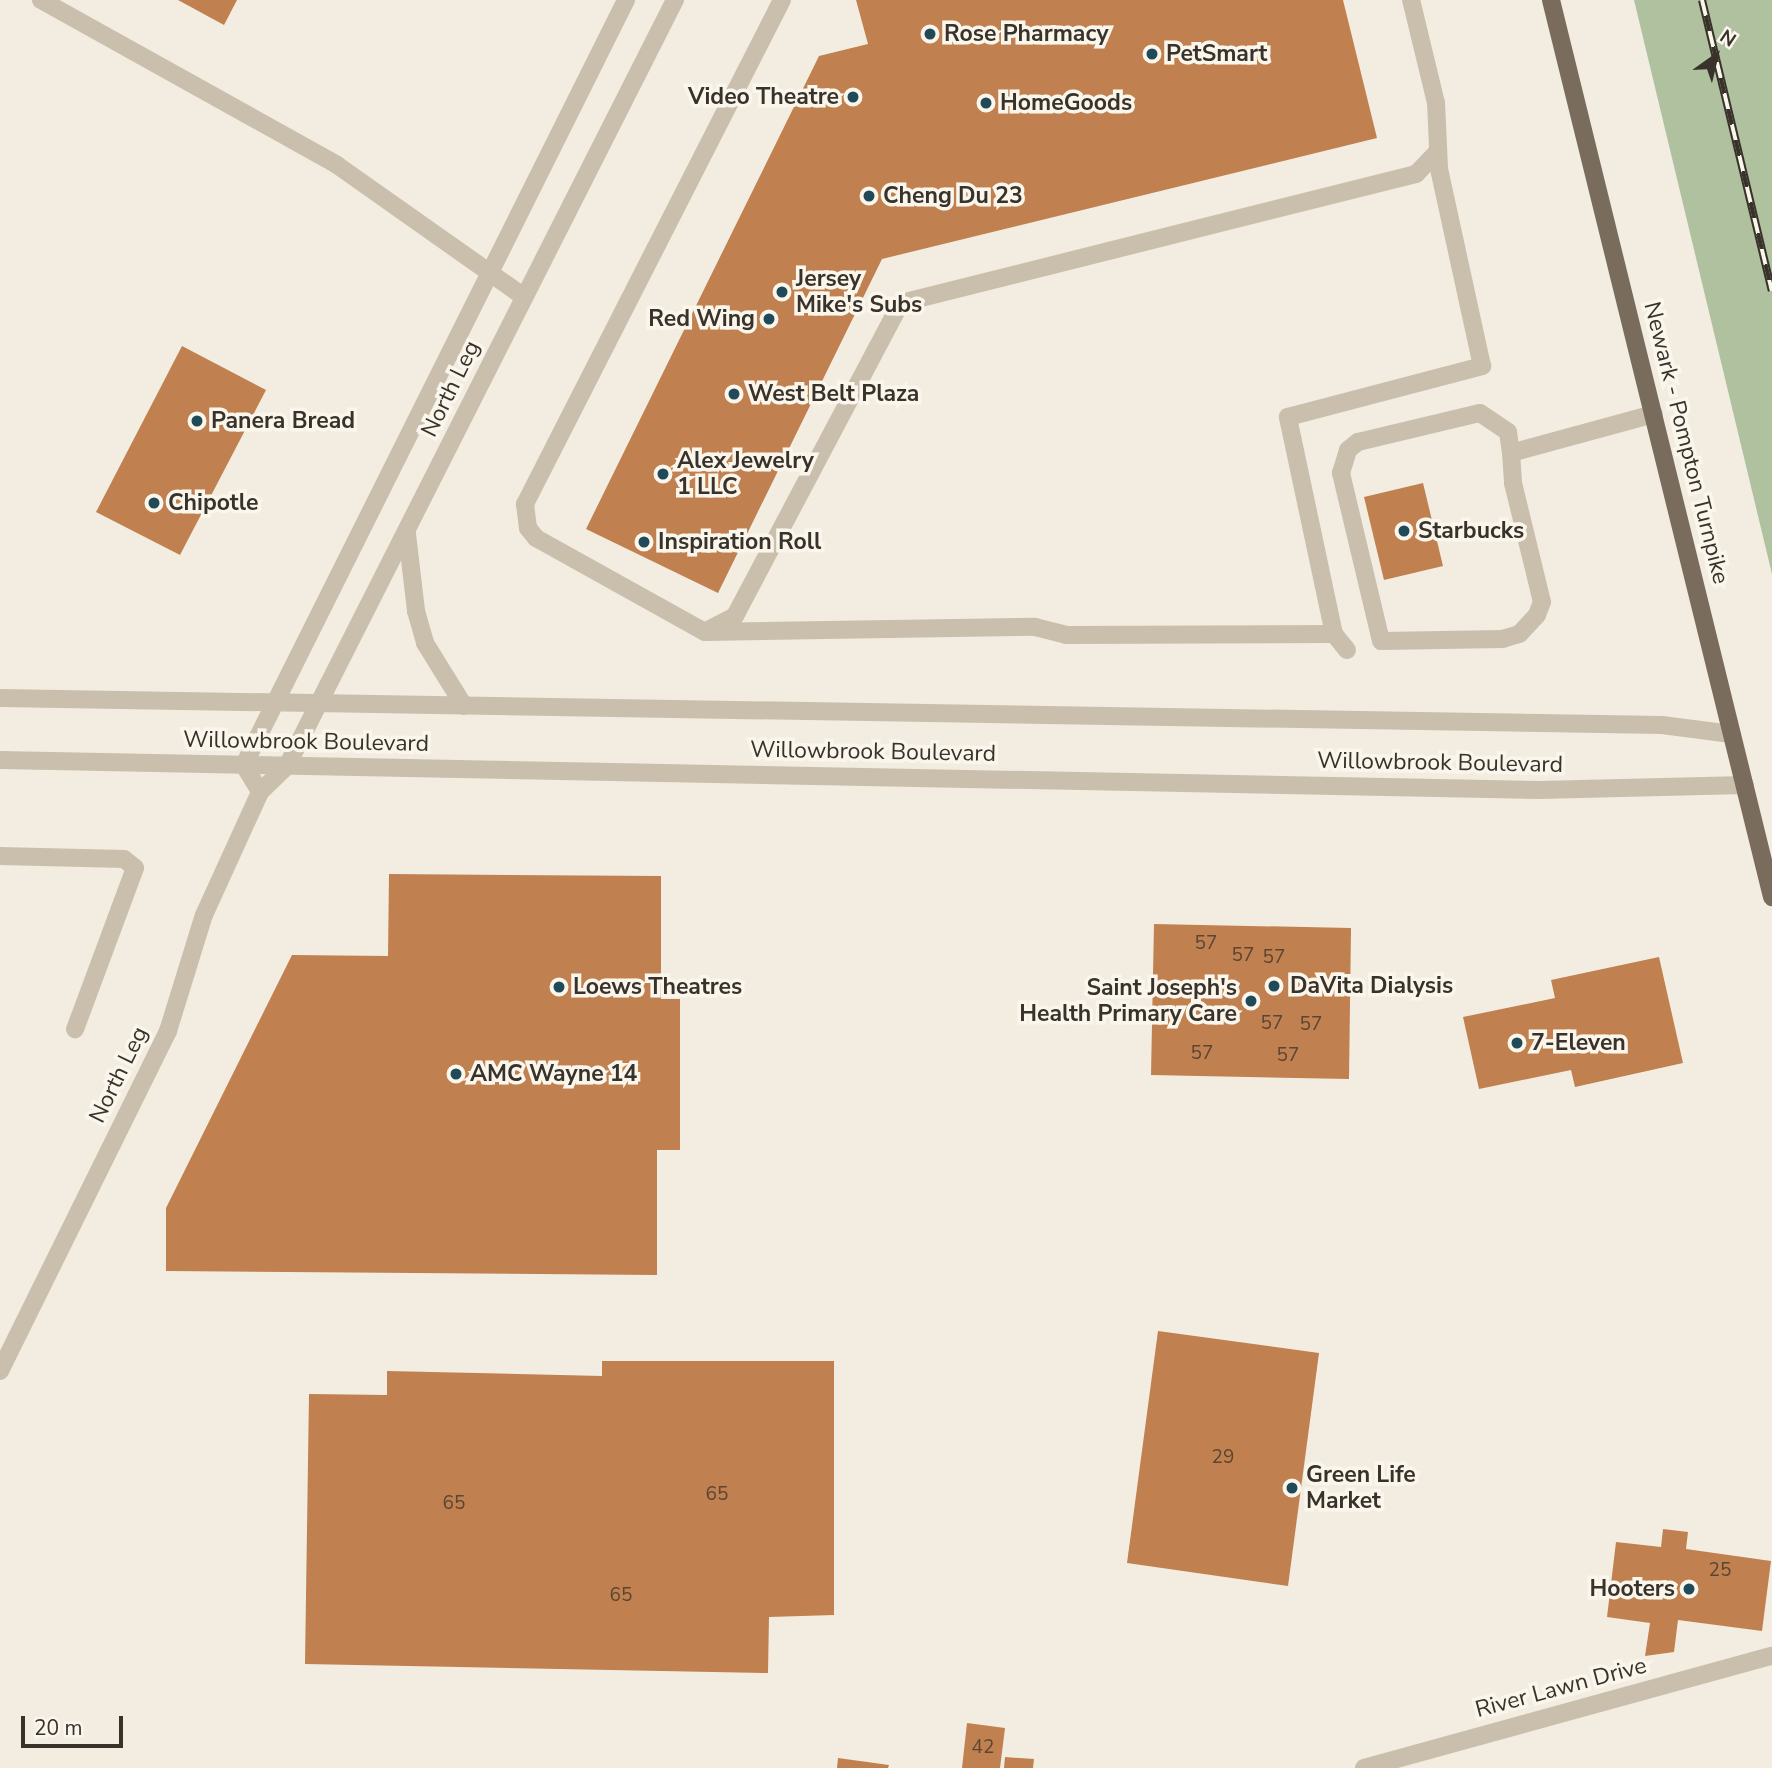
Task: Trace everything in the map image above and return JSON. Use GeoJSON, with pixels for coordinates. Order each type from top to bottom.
{"type":"FeatureCollection","features":[{"type":"Feature","properties":{"kind":"main road","name":"Newark - Pompton Turnpike"},"geometry":{"type":"LineString","coordinates":[[1551,0],[1772,897]]}},
{"type":"Feature","properties":{"kind":"street"},"geometry":{"type":"LineString","coordinates":[[41,0],[337,165],[489,276],[523,296]]}},
{"type":"Feature","properties":{"kind":"street","name":"North Leg"},"geometry":{"type":"LineString","coordinates":[[244,765],[626,0]]}},
{"type":"Feature","properties":{"kind":"street","name":"North Leg"},"geometry":{"type":"LineString","coordinates":[[0,1371],[168,1031],[204,915],[260,792],[288,766],[407,534],[523,296],[675,0]]}},
{"type":"Feature","properties":{"kind":"street"},"geometry":{"type":"LineString","coordinates":[[782,0],[525,504],[528,528],[537,538],[705,632],[1035,626],[1066,635],[1334,634]]}},
{"type":"Feature","properties":{"kind":"street"},"geometry":{"type":"LineString","coordinates":[[1347,650],[1334,634],[1288,416],[1482,366],[1438,150],[1436,103],[1411,0]]}},
{"type":"Feature","properties":{"kind":"street"},"geometry":{"type":"LineString","coordinates":[[705,632],[735,616],[901,303],[1416,174],[1438,150]]}},
{"type":"Feature","properties":{"kind":"street"},"geometry":{"type":"LineString","coordinates":[[1480,413],[1508,432],[1511,453],[1513,483],[1542,602],[1536,615],[1519,634],[1503,639],[1381,640],[1341,473],[1348,450],[1358,442],[1480,413]]}},
{"type":"Feature","properties":{"kind":"street"},"geometry":{"type":"LineString","coordinates":[[1511,453],[1654,414]]}},
{"type":"Feature","properties":{"kind":"street"},"geometry":{"type":"LineString","coordinates":[[407,534],[416,611],[425,643],[464,706]]}},
{"type":"Feature","properties":{"kind":"street","name":"Willowbrook Boulevard"},"geometry":{"type":"LineString","coordinates":[[0,698],[1662,725],[1731,734]]}},
{"type":"Feature","properties":{"kind":"street","name":"Willowbrook Boulevard"},"geometry":{"type":"LineString","coordinates":[[0,760],[1539,790],[1745,785]]}},
{"type":"Feature","properties":{"kind":"street"},"geometry":{"type":"LineString","coordinates":[[244,765],[260,792]]}},
{"type":"Feature","properties":{"kind":"street"},"geometry":{"type":"LineString","coordinates":[[0,856],[124,859],[135,868],[75,1029]]}},
{"type":"Feature","properties":{"kind":"street","name":"River Lawn Drive"},"geometry":{"type":"LineString","coordinates":[[1364,1768],[1772,1656]]}},
{"type":"Feature","properties":{"kind":"green space"},"geometry":{"type":"Polygon","coordinates":[[[1634,0],[1772,0],[1772,574],[1634,0]]]}},
{"type":"Feature","properties":{"kind":"building"},"geometry":{"type":"Polygon","coordinates":[[[178,0],[237,0],[224,25],[178,0]]]}},
{"type":"Feature","properties":{"kind":"building","name":"West Belt Plaza"},"geometry":{"type":"Polygon","coordinates":[[[856,0],[1343,0],[1377,138],[882,259],[718,593],[586,529],[819,56],[868,44],[856,0]]]}},
{"type":"Feature","properties":{"kind":"building","name":"Panera Bread"},"geometry":{"type":"Polygon","coordinates":[[[182,346],[266,390],[180,555],[96,512],[182,346]]]}},
{"type":"Feature","properties":{"kind":"building","name":"Starbucks"},"geometry":{"type":"Polygon","coordinates":[[[1423,483],[1443,566],[1384,580],[1364,497],[1423,483]]]}},
{"type":"Feature","properties":{"kind":"building","name":"AMC Wayne 14"},"geometry":{"type":"Polygon","coordinates":[[[389,874],[661,876],[661,999],[680,999],[680,1150],[657,1150],[657,1275],[166,1271],[166,1208],[292,955],[388,956],[389,874]]]}},
{"type":"Feature","properties":{"kind":"building","name":"Saint Joseph's Health Primary Care"},"geometry":{"type":"Polygon","coordinates":[[[1154,924],[1351,928],[1349,1079],[1151,1075],[1154,924]]]}},
{"type":"Feature","properties":{"kind":"building"},"geometry":{"type":"Polygon","coordinates":[[[1659,957],[1683,1063],[1575,1087],[1571,1070],[1479,1089],[1463,1017],[1555,998],[1551,980],[1659,957]]]}},
{"type":"Feature","properties":{"kind":"building"},"geometry":{"type":"Polygon","coordinates":[[[1158,1331],[1319,1353],[1288,1586],[1127,1563],[1158,1331]]]}},
{"type":"Feature","properties":{"kind":"building"},"geometry":{"type":"Polygon","coordinates":[[[602,1361],[834,1361],[834,1615],[769,1617],[768,1673],[305,1664],[309,1394],[387,1395],[387,1371],[602,1376],[602,1361]]]}},
{"type":"Feature","properties":{"kind":"building","name":"Hooters"},"geometry":{"type":"Polygon","coordinates":[[[1663,1529],[1688,1532],[1686,1549],[1771,1561],[1762,1631],[1678,1620],[1674,1652],[1645,1656],[1650,1623],[1607,1617],[1616,1542],[1661,1547],[1663,1529]]]}},
{"type":"Feature","properties":{"kind":"building"},"geometry":{"type":"Polygon","coordinates":[[[967,1723],[1005,1728],[1000,1768],[962,1768],[967,1723]]]}},
{"type":"Feature","properties":{"kind":"building"},"geometry":{"type":"Polygon","coordinates":[[[1005,1757],[1034,1759],[1033,1768],[1004,1768],[1005,1757]]]}},
{"type":"Feature","properties":{"kind":"building"},"geometry":{"type":"Polygon","coordinates":[[[838,1758],[889,1765],[888,1768],[837,1768],[838,1758]]]}},
{"type":"Feature","properties":{"kind":"railway"},"geometry":{"type":"LineString","coordinates":[[1702,0],[1772,291]]}},
{"type":"Feature","properties":{"kind":"place","name":"Rose Pharmacy"},"geometry":{"type":"Point","coordinates":[930,34]}},
{"type":"Feature","properties":{"kind":"place","name":"PetSmart"},"geometry":{"type":"Point","coordinates":[1152,54]}},
{"type":"Feature","properties":{"kind":"place","name":"Video Theatre"},"geometry":{"type":"Point","coordinates":[853,97]}},
{"type":"Feature","properties":{"kind":"place","name":"HomeGoods"},"geometry":{"type":"Point","coordinates":[986,103]}},
{"type":"Feature","properties":{"kind":"place","name":"Cheng Du 23"},"geometry":{"type":"Point","coordinates":[869,196]}},
{"type":"Feature","properties":{"kind":"place","name":"Jersey Mike's Subs"},"geometry":{"type":"Point","coordinates":[782,292]}},
{"type":"Feature","properties":{"kind":"place","name":"Red Wing"},"geometry":{"type":"Point","coordinates":[769,319]}},
{"type":"Feature","properties":{"kind":"place","name":"West Belt Plaza"},"geometry":{"type":"Point","coordinates":[734,394]}},
{"type":"Feature","properties":{"kind":"place","name":"Panera Bread"},"geometry":{"type":"Point","coordinates":[197,421]}},
{"type":"Feature","properties":{"kind":"place","name":"Alex Jewelry 1 LLC"},"geometry":{"type":"Point","coordinates":[663,474]}},
{"type":"Feature","properties":{"kind":"place","name":"Chipotle"},"geometry":{"type":"Point","coordinates":[154,503]}},
{"type":"Feature","properties":{"kind":"place","name":"Starbucks"},"geometry":{"type":"Point","coordinates":[1404,531]}},
{"type":"Feature","properties":{"kind":"place","name":"Inspiration Roll"},"geometry":{"type":"Point","coordinates":[644,542]}},
{"type":"Feature","properties":{"kind":"place","name":"DaVita Dialysis"},"geometry":{"type":"Point","coordinates":[1274,986]}},
{"type":"Feature","properties":{"kind":"place","name":"Loews Theatres"},"geometry":{"type":"Point","coordinates":[559,987]}},
{"type":"Feature","properties":{"kind":"place","name":"Saint Joseph's Health Primary Care"},"geometry":{"type":"Point","coordinates":[1251,1001]}},
{"type":"Feature","properties":{"kind":"place","name":"7-Eleven"},"geometry":{"type":"Point","coordinates":[1517,1043]}},
{"type":"Feature","properties":{"kind":"place","name":"AMC Wayne 14"},"geometry":{"type":"Point","coordinates":[456,1074]}},
{"type":"Feature","properties":{"kind":"place","name":"Green Life Market"},"geometry":{"type":"Point","coordinates":[1292,1488]}},
{"type":"Feature","properties":{"kind":"place","name":"Hooters"},"geometry":{"type":"Point","coordinates":[1689,1589]}}]}
